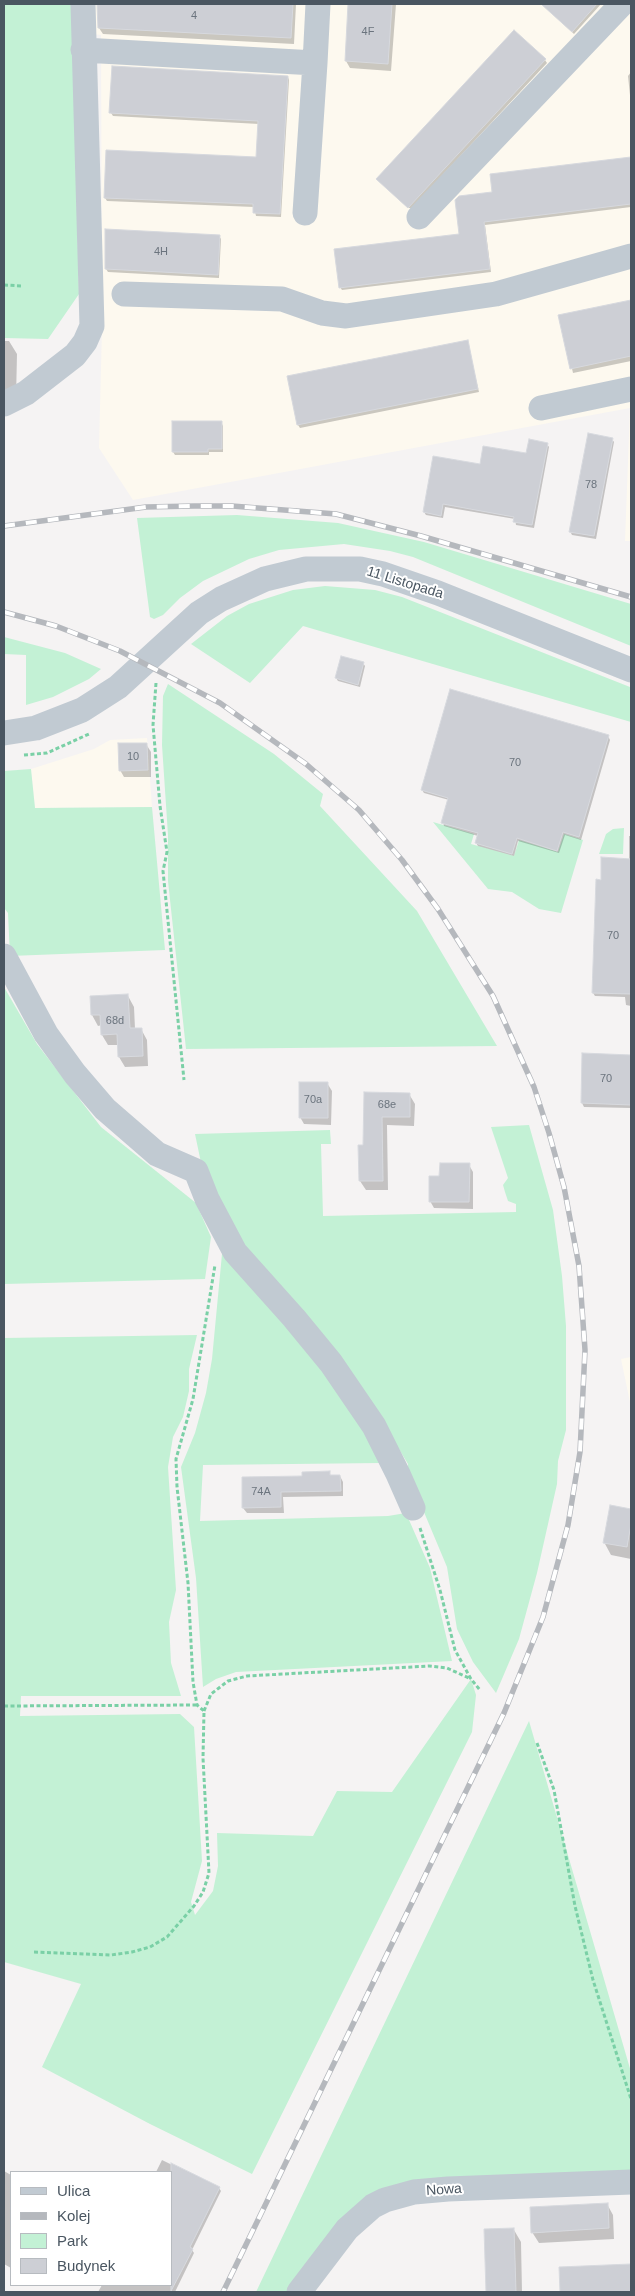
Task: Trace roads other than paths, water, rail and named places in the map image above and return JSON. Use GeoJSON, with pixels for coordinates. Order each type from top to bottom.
{"type":"FeatureCollection","features":[{"type":"Feature","properties":{"kind":"street"},"geometry":{"type":"LineString","coordinates":[[4,404],[26,393],[75,356],[85,342],[92,326],[83,4]]}},
{"type":"Feature","properties":{"kind":"street"},"geometry":{"type":"LineString","coordinates":[[305,213],[318,4]]}},
{"type":"Feature","properties":{"kind":"street"},"geometry":{"type":"LineString","coordinates":[[419,217],[622,4]]}},
{"type":"Feature","properties":{"kind":"street"},"geometry":{"type":"LineString","coordinates":[[83,50],[315,63]]}},
{"type":"Feature","properties":{"kind":"street"},"geometry":{"type":"LineString","coordinates":[[124,294],[282,299],[322,313],[346,316],[496,294],[631,256]]}},
{"type":"Feature","properties":{"kind":"street"},"geometry":{"type":"LineString","coordinates":[[541,408],[631,390]]}},
{"type":"Feature","properties":{"kind":"street","name":"11 Listopada"},"geometry":{"type":"LineString","coordinates":[[4,733],[36,728],[82,710],[118,688],[199,613],[231,593],[265,578],[288,572],[324,568],[360,569],[407,581],[631,670]]}},
{"type":"Feature","properties":{"kind":"street"},"geometry":{"type":"LineString","coordinates":[[4,956],[46,1034],[75,1074],[105,1109],[157,1154],[196,1171],[206,1199],[235,1252],[331,1363],[374,1426],[413,1508]]}},
{"type":"Feature","properties":{"kind":"street","name":"Nowa"},"geometry":{"type":"LineString","coordinates":[[299,2292],[347,2229],[373,2206],[385,2200],[414,2192],[448,2189],[631,2182]]}},
{"type":"Feature","properties":{"kind":"railway"},"geometry":{"type":"LineString","coordinates":[[4,526],[146,507],[232,506],[336,514],[421,536],[631,597]]}},
{"type":"Feature","properties":{"kind":"railway"},"geometry":{"type":"LineString","coordinates":[[4,612],[56,626],[120,651],[220,703],[306,764],[359,810],[402,860],[438,909],[493,996],[534,1087],[549,1133],[564,1187],[579,1266],[585,1350],[580,1452],[568,1525],[543,1617],[504,1713],[223,2292]]}}]}
